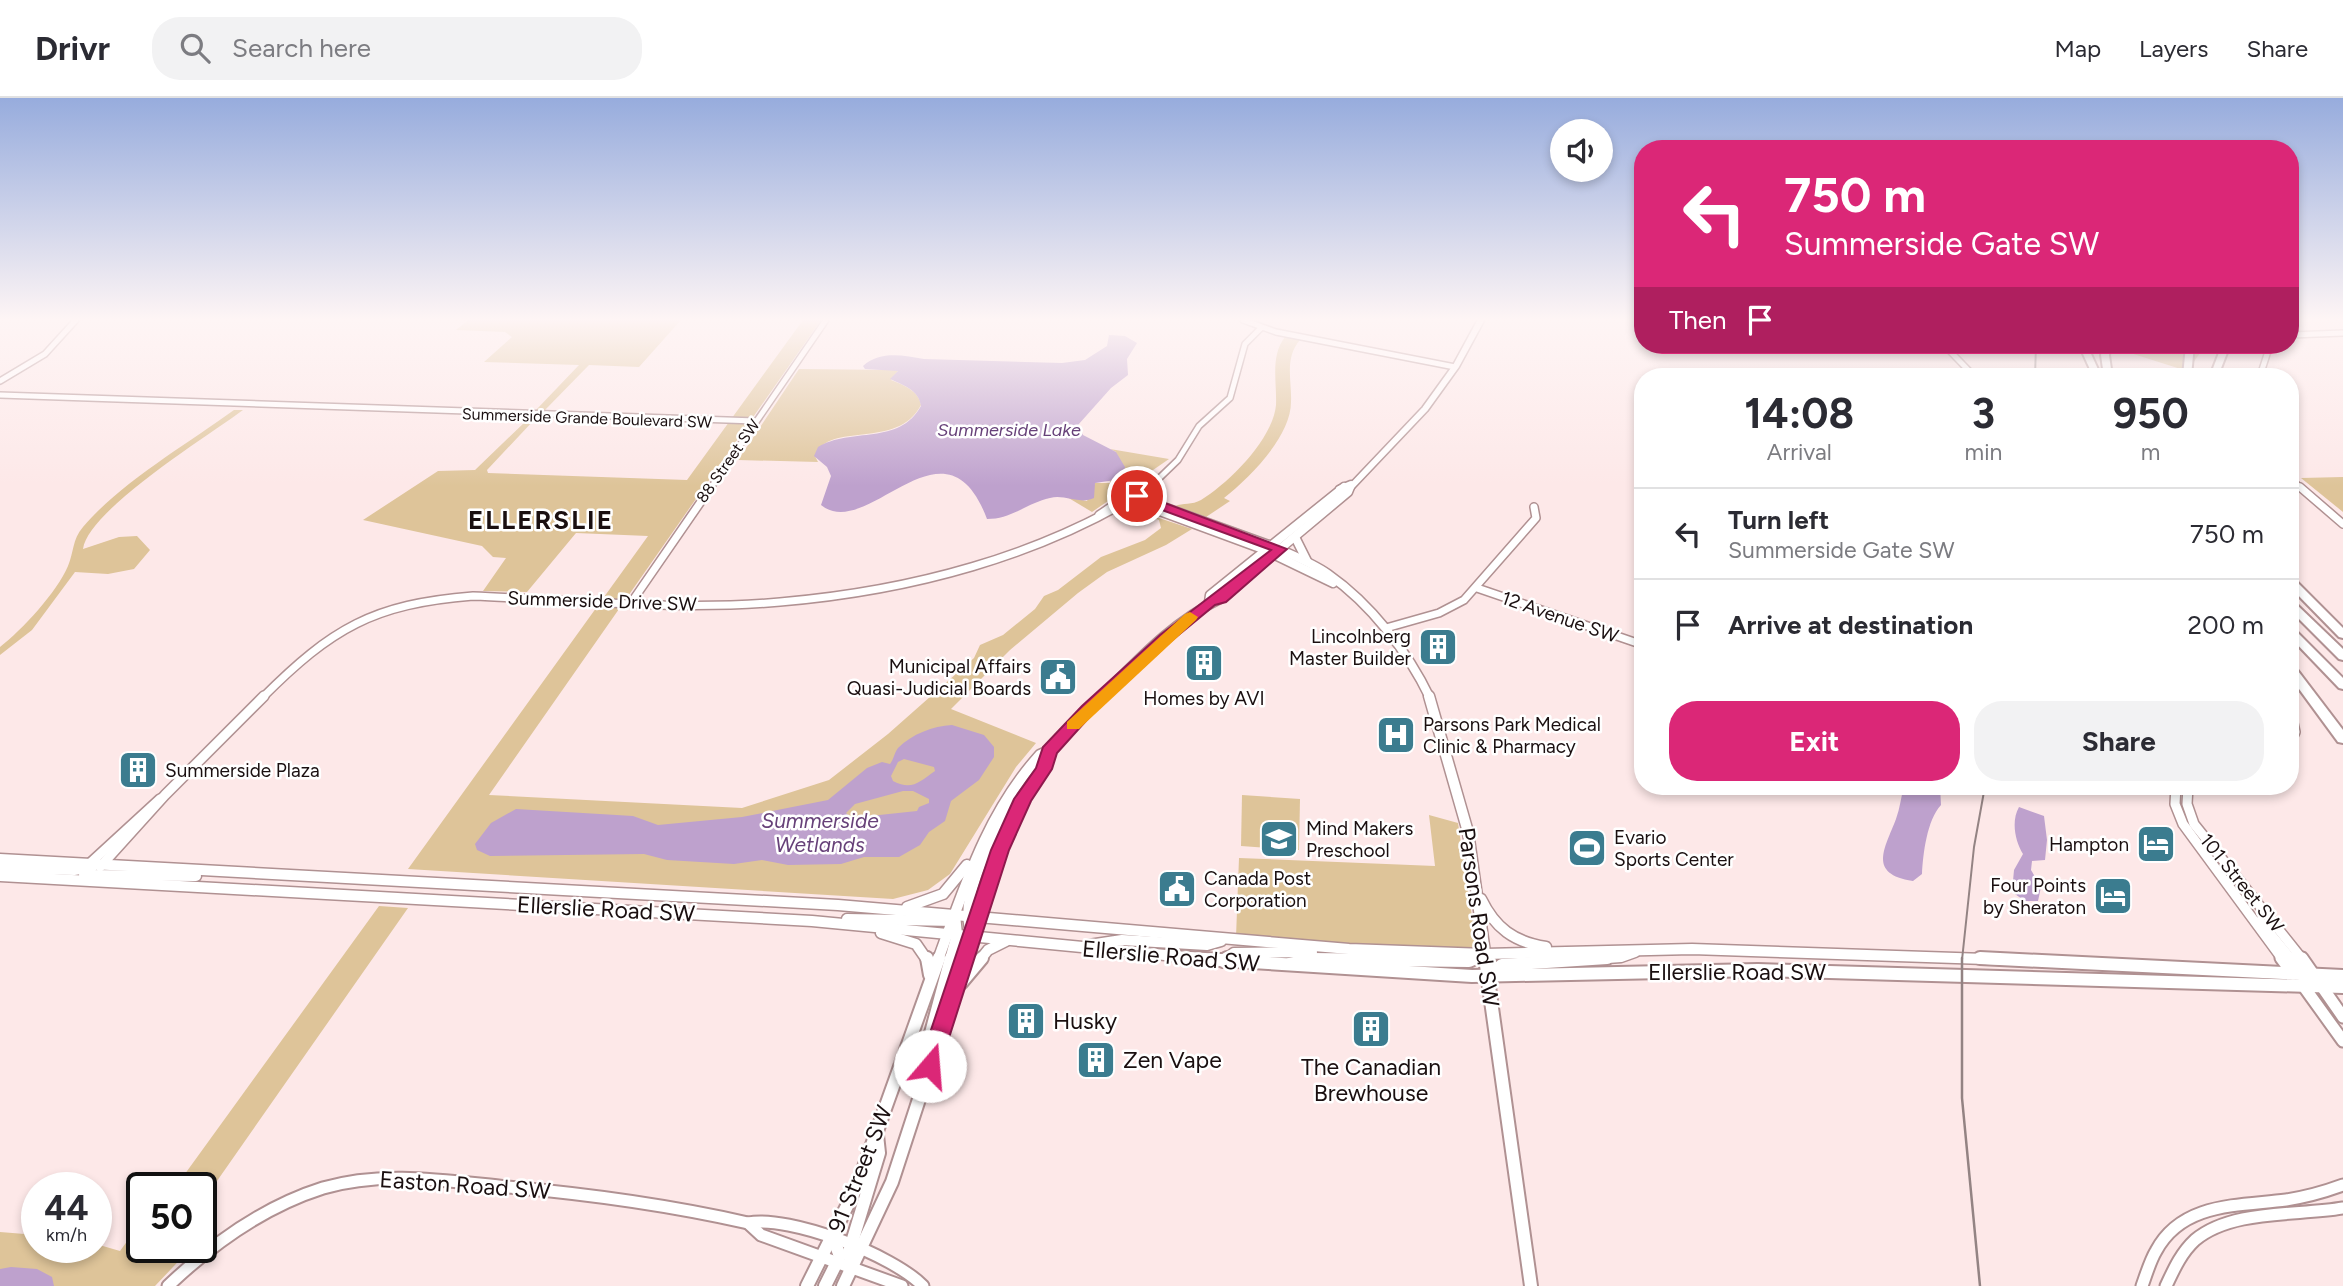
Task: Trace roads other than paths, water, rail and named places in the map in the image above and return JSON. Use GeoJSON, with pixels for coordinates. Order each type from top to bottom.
{"type":"FeatureCollection","features":[{"type":"Feature","properties":{"kind":"highway"},"geometry":{"type":"LineString","coordinates":[[2299,590],[2343,635]]}},
{"type":"Feature","properties":{"kind":"highway"},"geometry":{"type":"LineString","coordinates":[[2299,613],[2343,656]]}},
{"type":"Feature","properties":{"kind":"highway"},"geometry":{"type":"LineString","coordinates":[[2299,640],[2343,685]]}},
{"type":"Feature","properties":{"kind":"highway"},"geometry":{"type":"LineString","coordinates":[[2299,681],[2343,739]]}},
{"type":"Feature","properties":{"kind":"main road"},"geometry":{"type":"LineString","coordinates":[[892,909],[919,905],[943,894],[957,880],[978,849],[1001,806],[1040,755],[1049,751],[1128,671],[1209,602],[1220,599],[1348,492],[1351,484],[1419,415],[1449,375]]}},
{"type":"Feature","properties":{"kind":"main road"},"geometry":{"type":"LineString","coordinates":[[1209,602],[1210,594],[1338,489],[1351,484]]}},
{"type":"Feature","properties":{"kind":"main road"},"geometry":{"type":"LineString","coordinates":[[1295,537],[1300,552],[1308,562]]}},
{"type":"Feature","properties":{"kind":"main road"},"geometry":{"type":"LineString","coordinates":[[1267,548],[1277,552]]}},
{"type":"Feature","properties":{"kind":"main road","name":"Parsons Road SW"},"geometry":{"type":"LineString","coordinates":[[1277,552],[1308,562],[1328,574],[1386,628],[1408,654],[1431,701],[1466,822],[1531,1286]]}},
{"type":"Feature","properties":{"kind":"main road","name":"Parsons Road SW"},"geometry":{"type":"LineString","coordinates":[[1277,552],[1338,586]]}},
{"type":"Feature","properties":{"kind":"main road"},"geometry":{"type":"LineString","coordinates":[[921,1095],[923,1063],[952,934],[1012,820],[1044,769],[1049,751]]}},
{"type":"Feature","properties":{"kind":"main road"},"geometry":{"type":"LineString","coordinates":[[963,917],[989,845],[1023,774]]}},
{"type":"Feature","properties":{"kind":"main road"},"geometry":{"type":"LineString","coordinates":[[973,935],[963,917],[978,849]]}},
{"type":"Feature","properties":{"kind":"main road","name":"Ellerslie Road SW"},"geometry":{"type":"LineString","coordinates":[[0,859],[89,872],[733,916],[973,935],[1077,948],[1283,966],[1487,977],[1758,970],[2343,976]]}},
{"type":"Feature","properties":{"kind":"main road","name":"Ellerslie Road SW"},"geometry":{"type":"LineString","coordinates":[[0,876],[75,879],[103,864],[892,909],[1349,950],[1485,954],[1643,949],[1961,957],[2303,977],[2320,986],[2343,987]]}},
{"type":"Feature","properties":{"kind":"main road"},"geometry":{"type":"LineString","coordinates":[[0,869],[254,873]]}},
{"type":"Feature","properties":{"kind":"main road"},"geometry":{"type":"LineString","coordinates":[[1476,888],[1492,922],[1507,936],[1528,944],[1576,950]]}},
{"type":"Feature","properties":{"kind":"main road"},"geometry":{"type":"LineString","coordinates":[[733,916],[963,917]]}},
{"type":"Feature","properties":{"kind":"main road"},"geometry":{"type":"LineString","coordinates":[[733,916],[900,937],[918,945],[927,954],[930,983]]}},
{"type":"Feature","properties":{"kind":"main road","name":"91 Street SW"},"geometry":{"type":"LineString","coordinates":[[807,1286],[833,1238],[877,1132],[930,983],[952,934]]}},
{"type":"Feature","properties":{"kind":"main road","name":"91 Street SW"},"geometry":{"type":"LineString","coordinates":[[843,1286],[853,1267],[856,1248],[921,1095],[973,935]]}},
{"type":"Feature","properties":{"kind":"main road"},"geometry":{"type":"LineString","coordinates":[[956,990],[988,950],[1000,942],[1014,940]]}},
{"type":"Feature","properties":{"kind":"main road"},"geometry":{"type":"LineString","coordinates":[[1077,948],[1122,940],[1207,945],[1224,940]]}},
{"type":"Feature","properties":{"kind":"main road"},"geometry":{"type":"LineString","coordinates":[[1487,977],[1502,965],[1621,957],[1643,949]]}},
{"type":"Feature","properties":{"kind":"main road"},"geometry":{"type":"LineString","coordinates":[[1223,961],[1234,953],[1349,950]]}},
{"type":"Feature","properties":{"kind":"main road"},"geometry":{"type":"LineString","coordinates":[[1283,966],[1311,959],[1469,961],[1485,954]]}},
{"type":"Feature","properties":{"kind":"main road"},"geometry":{"type":"LineString","coordinates":[[856,1248],[879,1153],[877,1132]]}},
{"type":"Feature","properties":{"kind":"main road"},"geometry":{"type":"LineString","coordinates":[[825,1286],[838,1262],[840,1250],[833,1238]]}},
{"type":"Feature","properties":{"kind":"street","name":"88 Street SW"},"geometry":{"type":"LineString","coordinates":[[631,603],[787,375]]}},
{"type":"Feature","properties":{"kind":"street","name":"Summerside Drive SW"},"geometry":{"type":"LineString","coordinates":[[103,864],[165,795],[306,654],[362,620],[413,603],[456,597],[631,603],[763,603],[879,589],[995,561],[1056,538],[1097,517],[1159,478],[1178,460],[1199,426],[1230,398],[1236,375]]}},
{"type":"Feature","properties":{"kind":"street","name":"Summerside Grande Boulevard SW"},"geometry":{"type":"LineString","coordinates":[[0,396],[755,422]]}},
{"type":"Feature","properties":{"kind":"street"},"geometry":{"type":"LineString","coordinates":[[2299,486],[2343,524]]}},
{"type":"Feature","properties":{"kind":"street"},"geometry":{"type":"LineString","coordinates":[[1130,497],[1267,548]]}},
{"type":"Feature","properties":{"kind":"street"},"geometry":{"type":"LineString","coordinates":[[1386,628],[1450,609],[1477,588],[1536,518],[1534,507]]}},
{"type":"Feature","properties":{"kind":"street","name":"12 Avenue SW"},"geometry":{"type":"LineString","coordinates":[[1477,588],[1634,642]]}},
{"type":"Feature","properties":{"kind":"street","name":"Summerside Drive SW"},"geometry":{"type":"LineString","coordinates":[[89,872],[145,810],[165,795]]}},
{"type":"Feature","properties":{"kind":"street","name":"101 Street SW"},"geometry":{"type":"LineString","coordinates":[[2176,795],[2175,804],[2180,819],[2238,899],[2303,977]]}},
{"type":"Feature","properties":{"kind":"street","name":"101 Street SW"},"geometry":{"type":"LineString","coordinates":[[2188,795],[2187,807],[2198,829],[2303,977]]}},
{"type":"Feature","properties":{"kind":"street"},"geometry":{"type":"LineString","coordinates":[[2303,977],[2343,1041]]}},
{"type":"Feature","properties":{"kind":"street"},"geometry":{"type":"LineString","coordinates":[[2320,986],[2343,1017]]}},
{"type":"Feature","properties":{"kind":"street","name":"Easton Road SW"},"geometry":{"type":"LineString","coordinates":[[168,1286],[217,1243],[265,1213],[309,1193],[369,1179],[430,1180],[619,1197],[748,1223],[767,1219],[833,1238],[918,1277],[923,1286]]}},
{"type":"Feature","properties":{"kind":"street"},"geometry":{"type":"LineString","coordinates":[[2141,1286],[2158,1246],[2178,1226],[2198,1213],[2238,1202],[2308,1197],[2343,1185]]}},
{"type":"Feature","properties":{"kind":"street"},"geometry":{"type":"LineString","coordinates":[[2166,1286],[2170,1270],[2184,1249],[2220,1226],[2253,1217],[2311,1214],[2343,1208]]}},
{"type":"Feature","properties":{"kind":"street","name":"Easton Road SW"},"geometry":{"type":"LineString","coordinates":[[748,1223],[761,1235],[902,1286]]}},
{"type":"Feature","properties":{"kind":"water","name":"Summerside Lake"},"geometry":{"type":"Polygon","coordinates":[[[894,375],[1127,375],[1111,388],[1078,425],[1083,435],[1116,452],[1125,467],[1122,479],[1095,483],[1094,498],[1089,500],[1050,498],[1012,514],[987,519],[970,488],[950,475],[928,475],[861,507],[840,512],[821,505],[831,476],[827,467],[814,456],[818,447],[831,441],[874,434],[900,426],[912,418],[921,406],[914,392],[890,379],[894,375]]]}},
{"type":"Feature","properties":{"kind":"water","name":"Summerside Wetlands"},"geometry":{"type":"Polygon","coordinates":[[[952,725],[984,735],[994,747],[994,757],[979,780],[951,801],[945,821],[929,832],[920,845],[899,857],[864,857],[841,864],[788,865],[762,860],[734,864],[667,860],[644,854],[490,856],[477,850],[475,844],[491,823],[516,809],[633,816],[658,825],[742,817],[828,800],[867,768],[882,762],[890,764],[898,748],[910,739],[930,729],[952,725]],[[904,759],[898,762],[891,776],[893,781],[900,784],[915,784],[935,771],[934,767],[904,759]],[[903,791],[855,804],[846,813],[851,818],[917,811],[919,807],[929,803],[929,799],[913,791],[903,791]]]}},
{"type":"Feature","properties":{"kind":"water"},"geometry":{"type":"Polygon","coordinates":[[[1902,795],[1940,795],[1941,805],[1929,828],[1922,874],[1913,881],[1899,878],[1889,872],[1883,858],[1902,795]]]}},
{"type":"Feature","properties":{"kind":"water"},"geometry":{"type":"Polygon","coordinates":[[[2019,807],[2044,816],[2047,840],[2045,860],[2032,861],[2031,870],[2041,887],[2038,901],[2025,901],[2012,892],[2014,870],[2023,854],[2015,831],[2015,818],[2019,807]]]}},
{"type":"Feature","properties":{"kind":"water"},"geometry":{"type":"Polygon","coordinates":[[[0,1269],[37,1269],[52,1277],[54,1286],[0,1286],[0,1269]]]}},
{"type":"Feature","properties":{"kind":"railway"},"geometry":{"type":"LineString","coordinates":[[1962,960],[1974,847],[1983,795]]}},
{"type":"Feature","properties":{"kind":"railway"},"geometry":{"type":"LineString","coordinates":[[1962,960],[1962,1098],[1980,1286]]}},
{"type":"Feature","properties":{"kind":"place","name":"Lincolnberg Master Builder"},"geometry":{"type":"Point","coordinates":[1438,647]}},
{"type":"Feature","properties":{"kind":"place","name":"Homes by AVI"},"geometry":{"type":"Point","coordinates":[1204,663]}},
{"type":"Feature","properties":{"kind":"place","name":"Municipal Affairs Quasi-Judicial Boards"},"geometry":{"type":"Point","coordinates":[1058,677]}},
{"type":"Feature","properties":{"kind":"place","name":"Parsons Park Medical Clinic & Pharmacy"},"geometry":{"type":"Point","coordinates":[1396,735]}},
{"type":"Feature","properties":{"kind":"place","name":"Summerside Plaza"},"geometry":{"type":"Point","coordinates":[138,770]}},
{"type":"Feature","properties":{"kind":"place","name":"Mind Makers Preschool"},"geometry":{"type":"Point","coordinates":[1279,839]}},
{"type":"Feature","properties":{"kind":"place","name":"Hampton"},"geometry":{"type":"Point","coordinates":[2156,844]}},
{"type":"Feature","properties":{"kind":"place","name":"Evario Sports Center"},"geometry":{"type":"Point","coordinates":[1587,848]}},
{"type":"Feature","properties":{"kind":"place","name":"Canada Post Corporation"},"geometry":{"type":"Point","coordinates":[1177,889]}},
{"type":"Feature","properties":{"kind":"place","name":"Four Points by Sheraton"},"geometry":{"type":"Point","coordinates":[2113,896]}},
{"type":"Feature","properties":{"kind":"place","name":"Husky"},"geometry":{"type":"Point","coordinates":[1026,1021]}},
{"type":"Feature","properties":{"kind":"place","name":"The Canadian Brewhouse"},"geometry":{"type":"Point","coordinates":[1371,1029]}},
{"type":"Feature","properties":{"kind":"place","name":"Zen Vape"},"geometry":{"type":"Point","coordinates":[1096,1060]}},
{"type":"Feature","properties":{"kind":"district","name":"ELLERSLIE"},"geometry":{"type":"Point","coordinates":[541,520]}}]}
